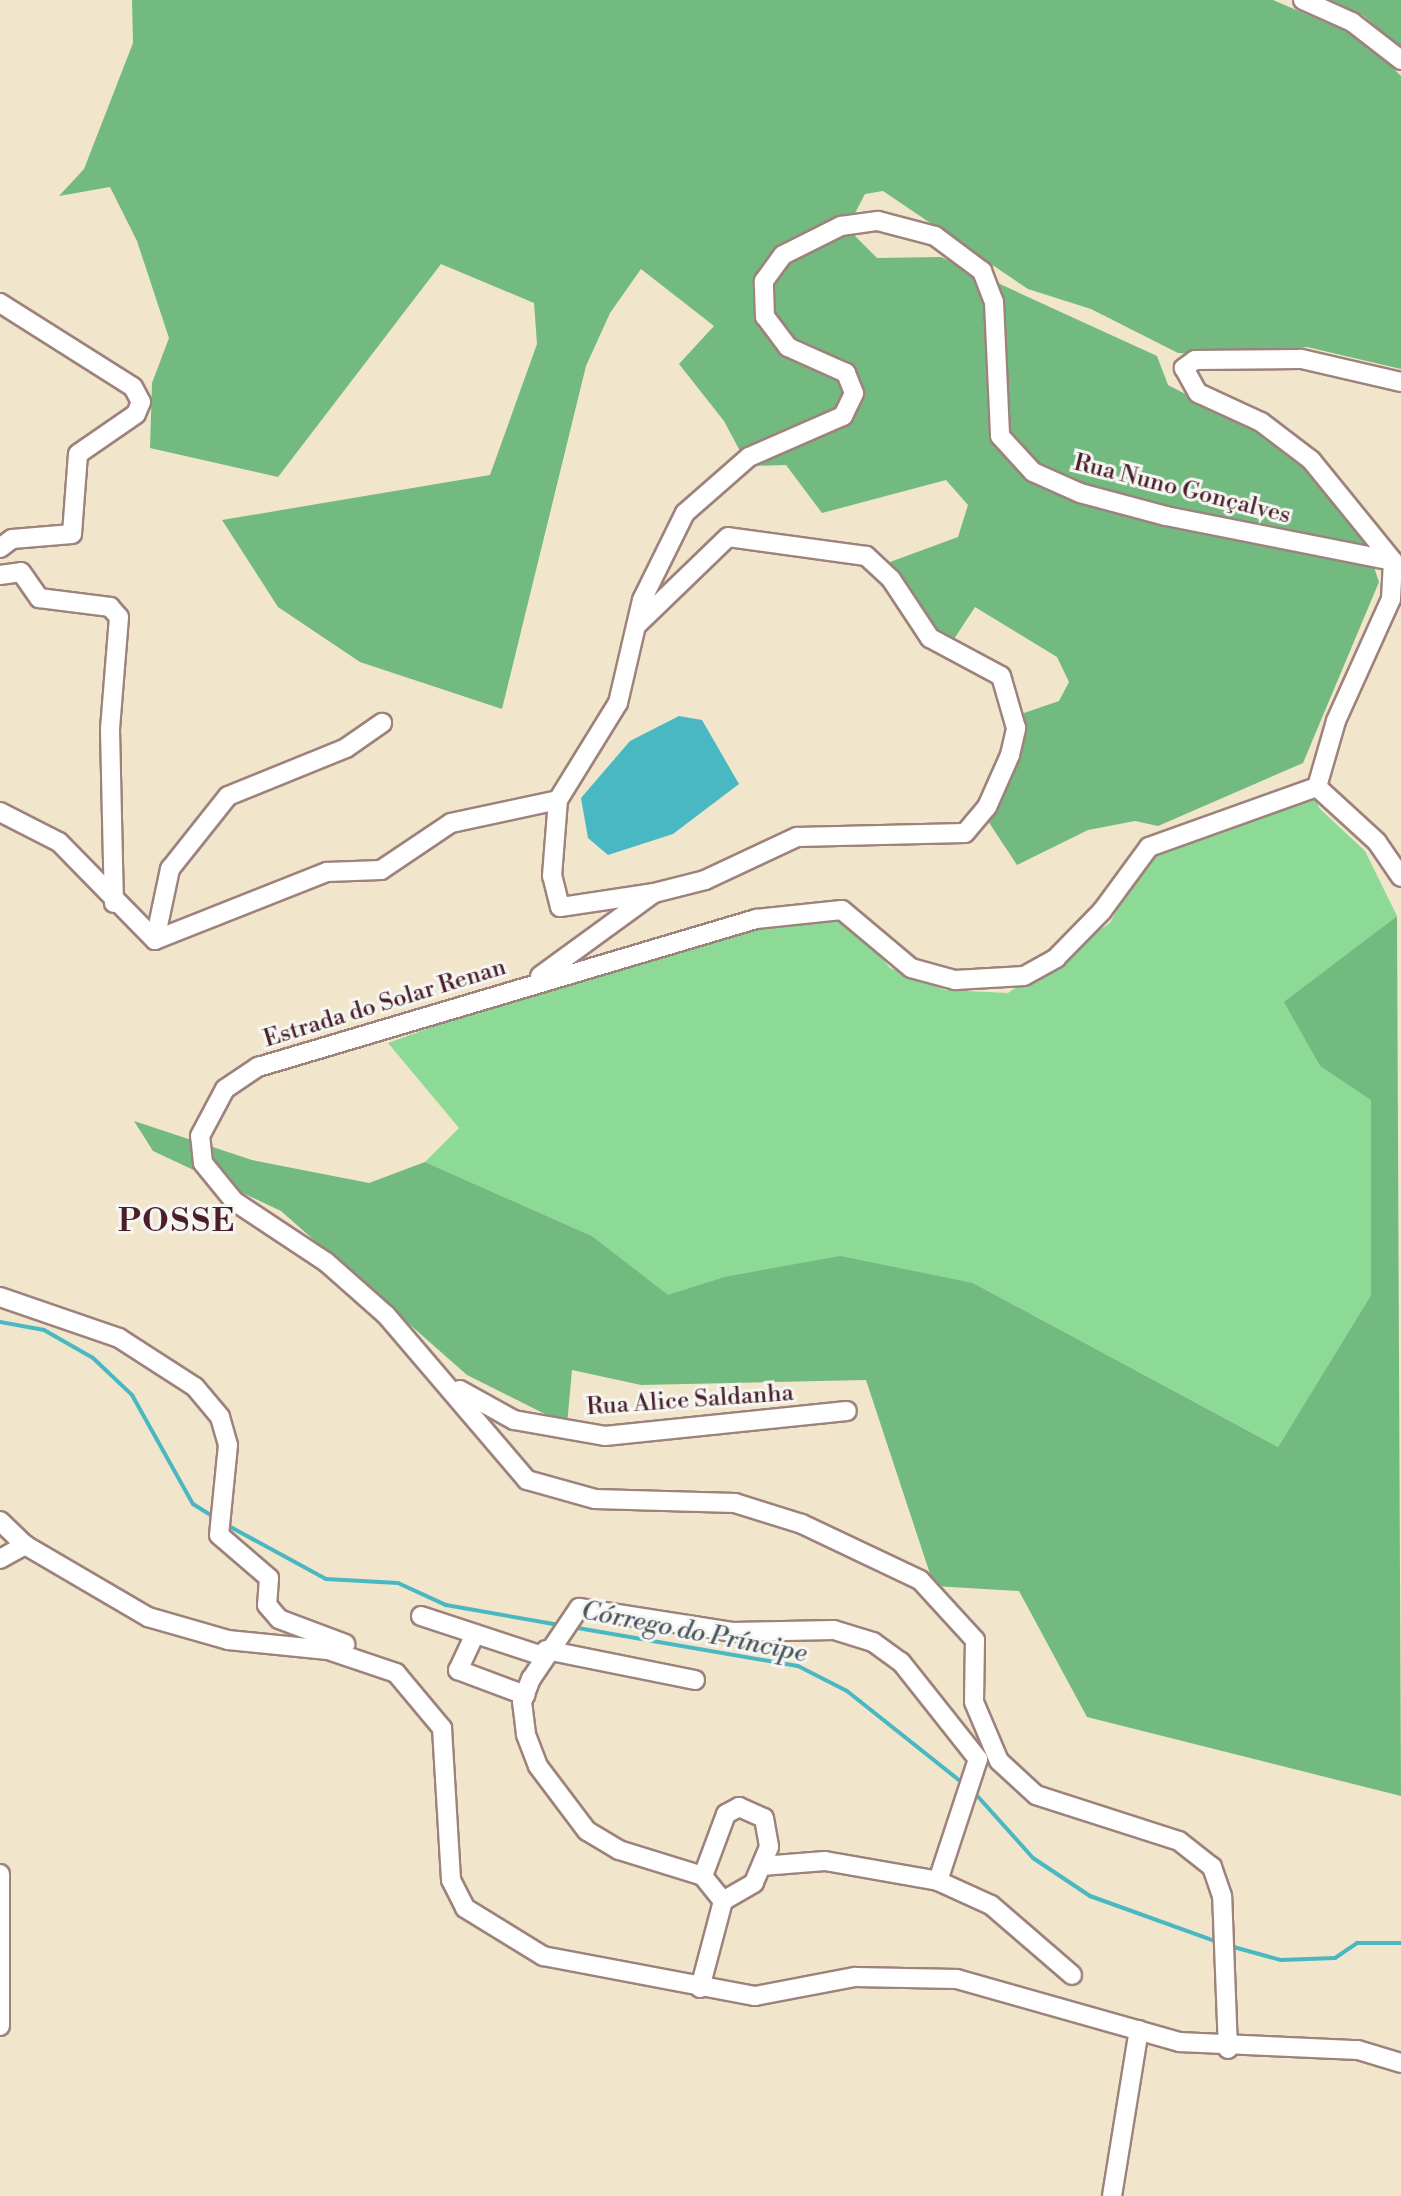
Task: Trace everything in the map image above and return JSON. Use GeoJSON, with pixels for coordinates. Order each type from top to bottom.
{"type":"FeatureCollection","features":[{"type":"Feature","properties":{"kind":"street"},"geometry":{"type":"LineString","coordinates":[[1303,0],[1352,22],[1401,60]]}},
{"type":"Feature","properties":{"kind":"street","name":"Rua Nuno Gonçalves"},"geometry":{"type":"LineString","coordinates":[[558,800],[618,703],[656,564],[685,513],[749,457],[843,416],[854,393],[846,373],[788,347],[765,317],[764,281],[783,255],[841,226],[878,221],[935,236],[982,271],[994,302],[1000,436],[1033,472],[1080,493],[1166,516],[1393,561]]}},
{"type":"Feature","properties":{"kind":"street"},"geometry":{"type":"LineString","coordinates":[[0,303],[133,387],[141,402],[136,414],[78,454],[72,534],[12,539],[0,548]]}},
{"type":"Feature","properties":{"kind":"street"},"geometry":{"type":"LineString","coordinates":[[1401,382],[1301,359],[1195,360],[1184,368],[1198,393],[1261,422],[1311,460],[1382,538],[1393,561],[1391,599],[1336,721],[1317,787],[1377,842],[1401,877]]}},
{"type":"Feature","properties":{"kind":"street"},"geometry":{"type":"LineString","coordinates":[[155,940],[327,872],[381,870],[451,823],[558,800],[552,876],[560,907],[654,893],[824,831],[954,836],[975,827],[987,807],[1016,728],[1001,676],[930,638],[891,579],[866,556],[728,537],[637,625]]}},
{"type":"Feature","properties":{"kind":"street"},"geometry":{"type":"LineString","coordinates":[[0,575],[21,572],[39,598],[110,607],[119,617],[110,730],[114,903]]}},
{"type":"Feature","properties":{"kind":"street"},"geometry":{"type":"LineString","coordinates":[[155,940],[170,869],[228,796],[346,748],[382,723]]}},
{"type":"Feature","properties":{"kind":"street","name":"Estrada do Solar Renan"},"geometry":{"type":"LineString","coordinates":[[1228,2049],[1221,1959],[1225,1927],[1221,1881],[1199,1854],[1036,1795],[999,1761],[974,1702],[975,1640],[920,1580],[802,1524],[735,1503],[632,1503],[527,1480],[451,1384],[326,1262],[234,1201],[203,1163],[200,1136],[225,1089],[258,1067],[567,974],[821,908],[858,917],[911,968],[955,980],[1011,979],[1056,958],[1149,847],[1317,787]]}},
{"type":"Feature","properties":{"kind":"street"},"geometry":{"type":"LineString","coordinates":[[0,812],[59,842],[114,903],[155,940]]}},
{"type":"Feature","properties":{"kind":"street"},"geometry":{"type":"LineString","coordinates":[[520,990],[654,893]]}},
{"type":"Feature","properties":{"kind":"street"},"geometry":{"type":"LineString","coordinates":[[0,1297],[119,1338],[195,1387],[220,1417],[228,1445],[218,1518],[219,1535],[269,1578],[267,1605],[279,1619],[358,1649],[420,1695],[442,1728],[451,1880],[465,1908],[543,1956],[755,1996],[904,1974],[957,1979],[1139,2030],[1228,2049],[1358,2050],[1401,2063]]}},
{"type":"Feature","properties":{"kind":"street","name":"Rua Alice Saldanha"},"geometry":{"type":"LineString","coordinates":[[451,1384],[514,1420],[605,1436],[847,1411]]}},
{"type":"Feature","properties":{"kind":"street"},"geometry":{"type":"LineString","coordinates":[[0,1521],[25,1545],[148,1617],[228,1640],[328,1650],[376,1664]]}},
{"type":"Feature","properties":{"kind":"street"},"geometry":{"type":"LineString","coordinates":[[0,1559],[25,1545]]}},
{"type":"Feature","properties":{"kind":"street"},"geometry":{"type":"LineString","coordinates":[[723,1901],[703,1876],[619,1850],[587,1831],[538,1766],[526,1734],[525,1695],[544,1653],[579,1608],[595,1606],[699,1629],[834,1630],[873,1642],[901,1662],[978,1759],[938,1881]]}},
{"type":"Feature","properties":{"kind":"street"},"geometry":{"type":"LineString","coordinates":[[421,1616],[544,1653],[695,1680]]}},
{"type":"Feature","properties":{"kind":"street"},"geometry":{"type":"LineString","coordinates":[[475,1634],[458,1670],[525,1695]]}},
{"type":"Feature","properties":{"kind":"street"},"geometry":{"type":"LineString","coordinates":[[703,1876],[716,1832],[739,1807],[764,1818],[769,1847],[762,1866],[745,1894],[723,1901]]}},
{"type":"Feature","properties":{"kind":"street"},"geometry":{"type":"LineString","coordinates":[[762,1866],[825,1861],[938,1881],[991,1905],[1072,1975]]}},
{"type":"Feature","properties":{"kind":"street"},"geometry":{"type":"LineString","coordinates":[[0,1874],[0,2026]]}},
{"type":"Feature","properties":{"kind":"street"},"geometry":{"type":"LineString","coordinates":[[700,1988],[723,1901]]}},
{"type":"Feature","properties":{"kind":"street"},"geometry":{"type":"LineString","coordinates":[[1112,2196],[1139,2030]]}},
{"type":"Feature","properties":{"kind":"green space"},"geometry":{"type":"Polygon","coordinates":[[[132,0],[1273,0],[1364,39],[1401,76],[1401,369],[1307,347],[1232,356],[1178,353],[1091,309],[1028,289],[883,191],[865,194],[854,215],[855,236],[877,258],[941,257],[1157,356],[1168,385],[1286,446],[1357,517],[1379,582],[1303,763],[1158,826],[1135,821],[1088,830],[1017,865],[986,818],[1013,771],[1024,713],[1059,701],[1069,682],[1057,657],[975,607],[954,639],[933,626],[890,562],[958,537],[968,505],[946,480],[822,513],[786,465],[748,466],[724,421],[679,364],[714,326],[641,269],[610,313],[586,366],[502,709],[360,662],[278,607],[222,520],[490,475],[537,344],[534,303],[441,264],[278,477],[150,448],[152,383],[169,338],[137,241],[110,187],[59,196],[84,169],[133,43],[132,0]]]}},
{"type":"Feature","properties":{"kind":"green space"},"geometry":{"type":"Polygon","coordinates":[[[1331,0],[1401,0],[1401,48],[1364,16],[1331,0]]]}},
{"type":"Feature","properties":{"kind":"green space"},"geometry":{"type":"Polygon","coordinates":[[[1313,792],[1319,808],[1365,851],[1397,916],[1285,1002],[1320,1066],[1371,1099],[1371,1295],[1278,1447],[973,1283],[724,1277],[668,1296],[592,1236],[425,1162],[459,1128],[388,1043],[512,998],[817,911],[848,917],[890,968],[945,990],[1008,993],[1110,923],[1139,867],[1168,841],[1313,792]]]}},
{"type":"Feature","properties":{"kind":"green space"},"geometry":{"type":"Polygon","coordinates":[[[1397,916],[1401,1796],[1087,1717],[1019,1591],[934,1586],[866,1380],[641,1385],[572,1370],[567,1425],[467,1375],[281,1211],[153,1151],[134,1121],[252,1160],[369,1183],[425,1162],[592,1236],[668,1295],[724,1277],[840,1256],[973,1283],[1278,1447],[1371,1295],[1371,1100],[1320,1066],[1284,1002],[1397,916]]]}},
{"type":"Feature","properties":{"kind":"water"},"geometry":{"type":"Polygon","coordinates":[[[679,716],[702,720],[739,784],[673,834],[608,855],[588,838],[581,798],[630,741],[679,716]]]}},
{"type":"Feature","properties":{"kind":"waterway","name":"Córrego do Príncipe"},"geometry":{"type":"LineString","coordinates":[[0,1322],[44,1330],[93,1358],[132,1395],[193,1504],[214,1517]]}},
{"type":"Feature","properties":{"kind":"waterway","name":"Córrego do Príncipe"},"geometry":{"type":"LineString","coordinates":[[225,1524],[326,1579],[398,1583],[446,1605],[559,1625]]}},
{"type":"Feature","properties":{"kind":"waterway","name":"Córrego do Príncipe"},"geometry":{"type":"LineString","coordinates":[[572,1627],[798,1666],[847,1691],[965,1785]]}},
{"type":"Feature","properties":{"kind":"waterway","name":"Córrego do Príncipe"},"geometry":{"type":"LineString","coordinates":[[972,1790],[1033,1858],[1090,1896],[1218,1942]]}},
{"type":"Feature","properties":{"kind":"waterway","name":"Córrego do Príncipe"},"geometry":{"type":"LineString","coordinates":[[1230,1946],[1281,1960],[1335,1958],[1357,1943],[1401,1943]]}},
{"type":"Feature","properties":{"kind":"district","name":"POSSE"},"geometry":{"type":"Point","coordinates":[177,1221]}}]}
